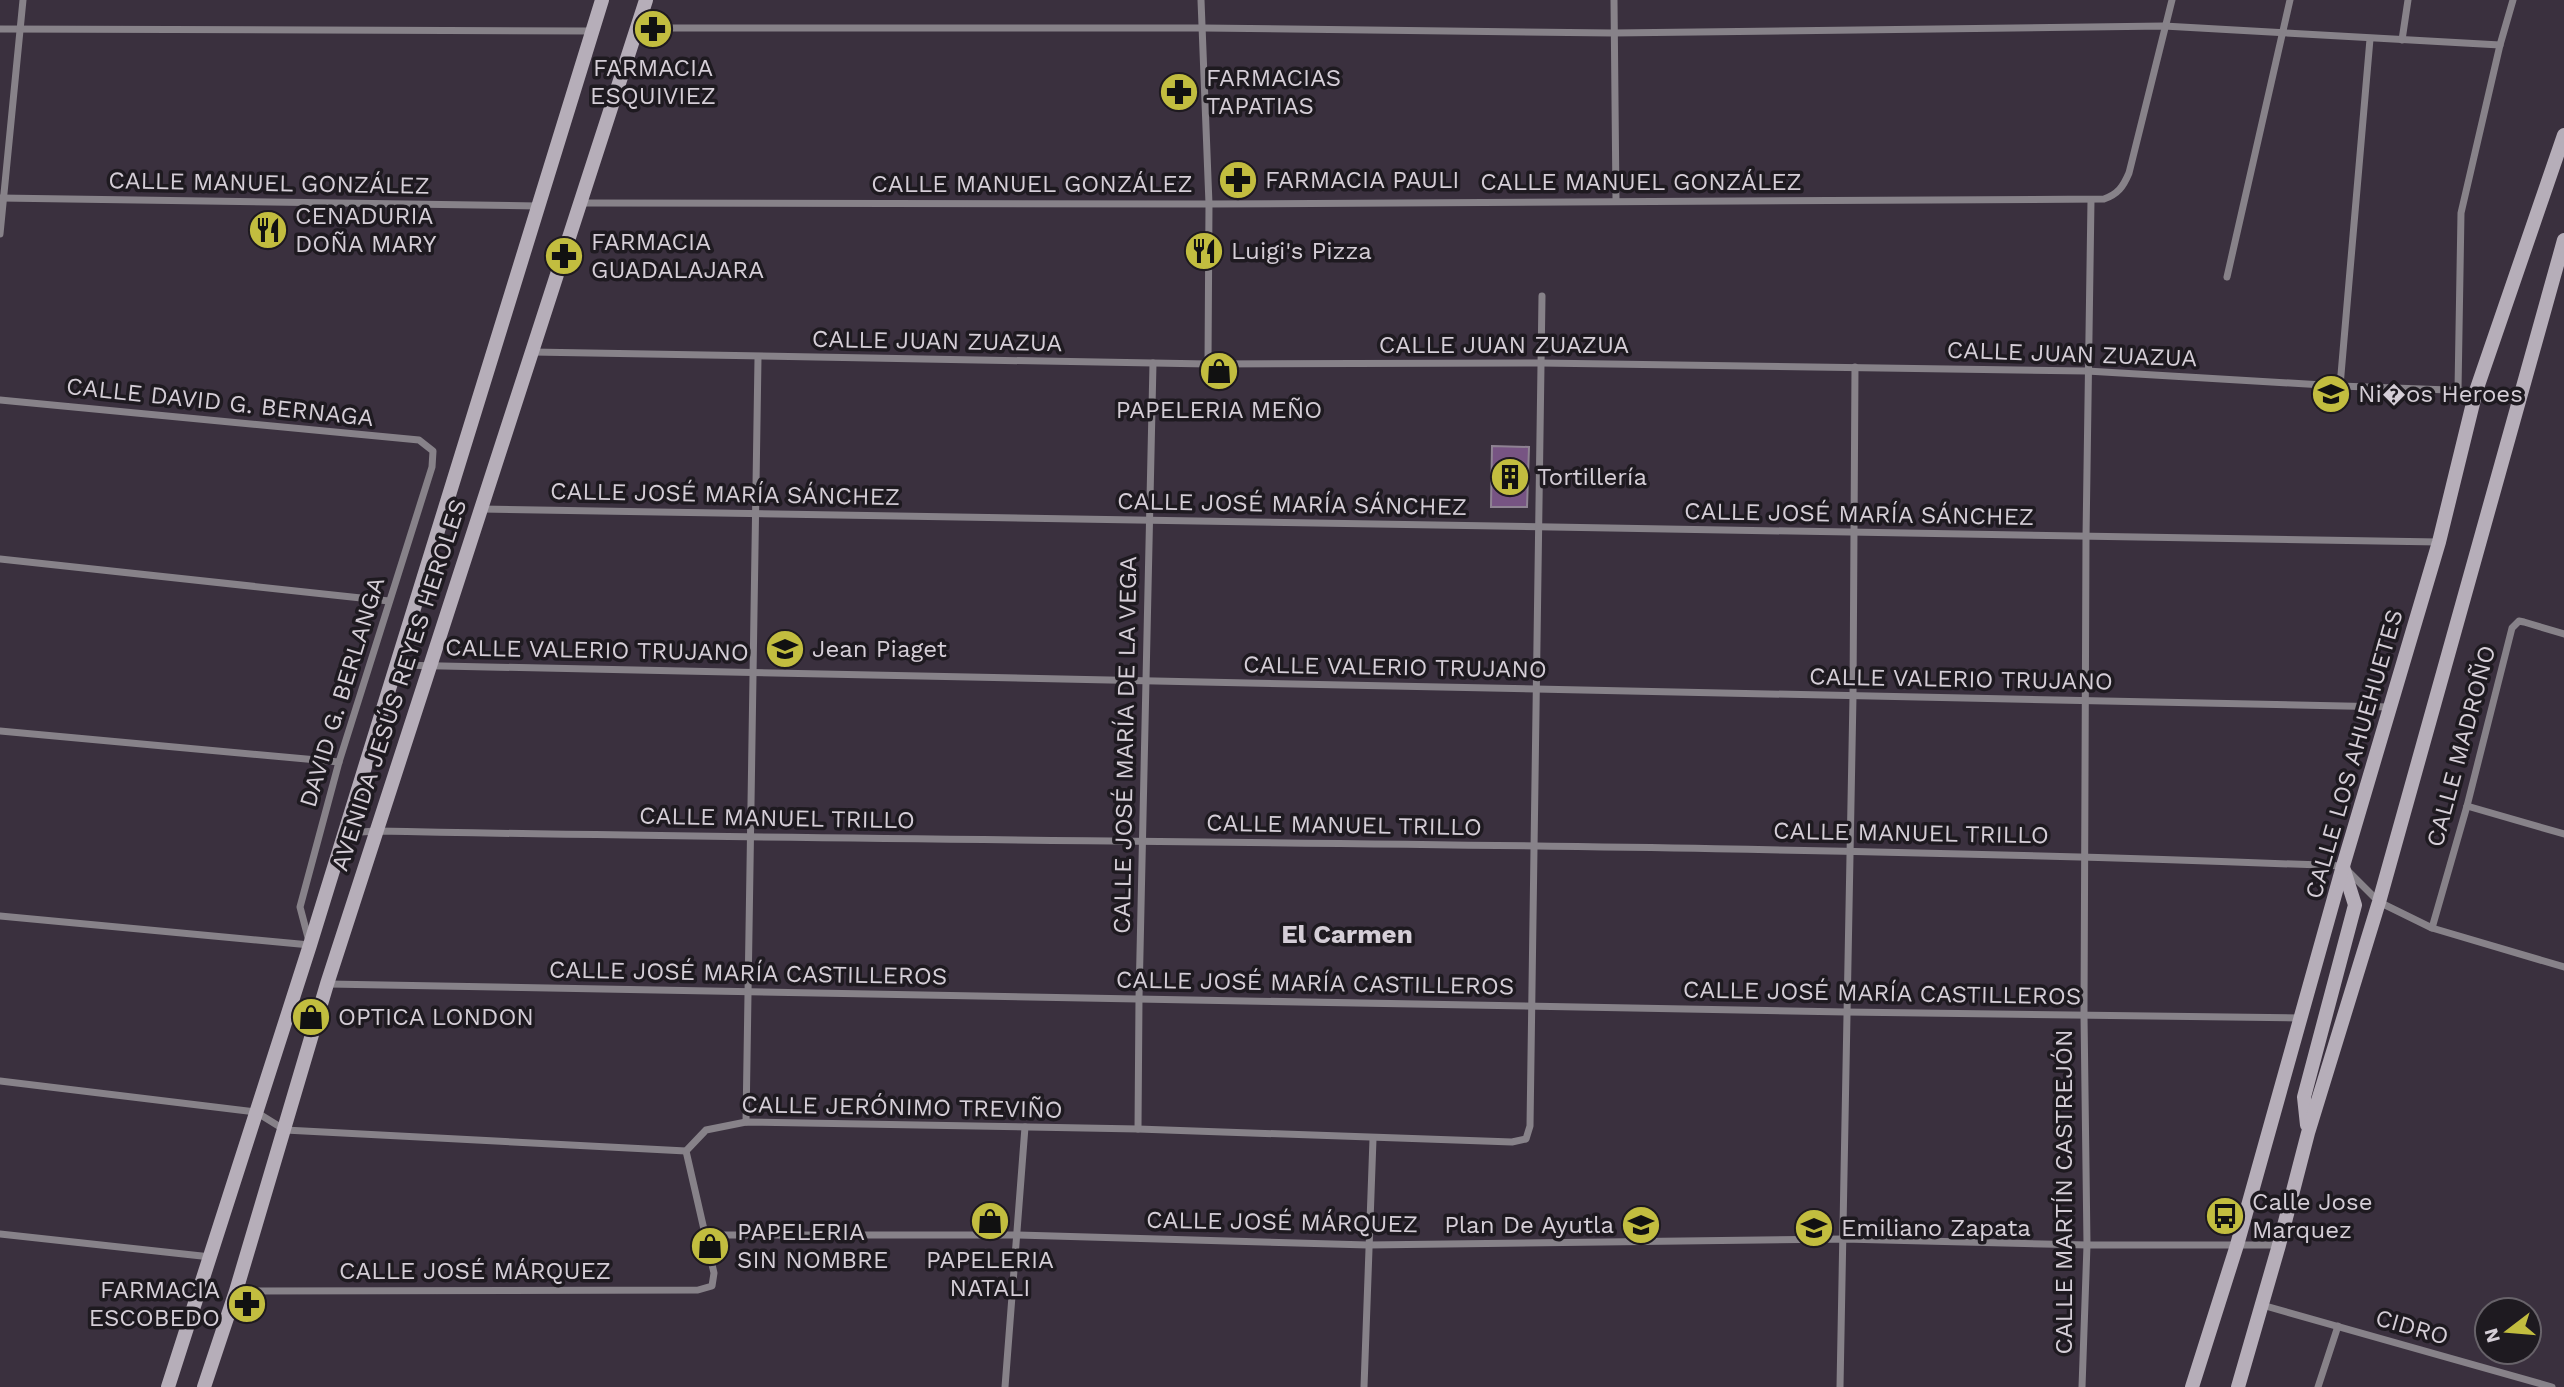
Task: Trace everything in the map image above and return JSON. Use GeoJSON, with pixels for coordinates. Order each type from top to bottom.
{"type":"FeatureCollection","features":[{"type":"Feature","properties":{"kind":"street"},"geometry":{"type":"LineString","coordinates":[[0,234],[23,0]]}},
{"type":"Feature","properties":{"kind":"street","name":"AVENIDA JESÚS REYES HEROLES"},"geometry":{"type":"LineString","coordinates":[[168,1387],[310,945],[602,0]]}},
{"type":"Feature","properties":{"kind":"street","name":"AVENIDA JESÚS REYES HEROLES"},"geometry":{"type":"LineString","coordinates":[[204,1387],[236,1291],[327,984],[646,0]]}},
{"type":"Feature","properties":{"kind":"street"},"geometry":{"type":"LineString","coordinates":[[1201,0],[1209,204],[1208,364]]}},
{"type":"Feature","properties":{"kind":"street"},"geometry":{"type":"LineString","coordinates":[[1614,0],[1616,200]]}},
{"type":"Feature","properties":{"kind":"street"},"geometry":{"type":"LineString","coordinates":[[2164,26],[2172,0]]}},
{"type":"Feature","properties":{"kind":"street"},"geometry":{"type":"LineString","coordinates":[[2227,277],[2290,0]]}},
{"type":"Feature","properties":{"kind":"street"},"geometry":{"type":"LineString","coordinates":[[2402,40],[2409,0]]}},
{"type":"Feature","properties":{"kind":"street"},"geometry":{"type":"LineString","coordinates":[[2458,390],[2461,213],[2513,0]]}},
{"type":"Feature","properties":{"kind":"street"},"geometry":{"type":"LineString","coordinates":[[636,28],[1204,28],[1613,33],[2164,26],[2500,46]]}},
{"type":"Feature","properties":{"kind":"street","name":"CALLE MANUEL GONZÁLEZ"},"geometry":{"type":"LineString","coordinates":[[580,203],[1209,204],[1616,200],[2091,200],[2114,196],[2124,186],[2164,26]]}},
{"type":"Feature","properties":{"kind":"street"},"geometry":{"type":"LineString","coordinates":[[0,29],[592,31]]}},
{"type":"Feature","properties":{"kind":"street"},"geometry":{"type":"LineString","coordinates":[[2340,386],[2370,39]]}},
{"type":"Feature","properties":{"kind":"street","name":"CALLE LOS AHUEHUETES"},"geometry":{"type":"LineString","coordinates":[[2192,1387],[2237,1245],[2343,866],[2392,707],[2439,542],[2476,391],[2563,139]]}},
{"type":"Feature","properties":{"kind":"street","name":"CALLE MANUEL GONZÁLEZ"},"geometry":{"type":"LineString","coordinates":[[2,198],[538,206]]}},
{"type":"Feature","properties":{"kind":"street","name":"CALLE MARTÍN CASTREJÓN"},"geometry":{"type":"LineString","coordinates":[[2082,1387],[2087,1245],[2084,1015],[2085,537],[2091,200]]}},
{"type":"Feature","properties":{"kind":"street"},"geometry":{"type":"LineString","coordinates":[[2238,1387],[2308,1133],[2379,902],[2564,240]]}},
{"type":"Feature","properties":{"kind":"street"},"geometry":{"type":"LineString","coordinates":[[1533,1006],[1542,296]]}},
{"type":"Feature","properties":{"kind":"street","name":"CALLE JUAN ZUAZUA"},"geometry":{"type":"LineString","coordinates":[[531,352],[1208,364],[1541,363],[2087,371],[2476,391]]}},
{"type":"Feature","properties":{"kind":"street"},"geometry":{"type":"LineString","coordinates":[[746,1122],[758,358]]}},
{"type":"Feature","properties":{"kind":"street","name":"CALLE JOSÉ MARÍA DE LA VEGA"},"geometry":{"type":"LineString","coordinates":[[1138,1129],[1153,363]]}},
{"type":"Feature","properties":{"kind":"street"},"geometry":{"type":"LineString","coordinates":[[1840,1387],[1853,696],[1855,367]]}},
{"type":"Feature","properties":{"kind":"street","name":"CALLE DAVID G. BERNAGA"},"geometry":{"type":"LineString","coordinates":[[0,400],[419,440],[433,451]]}},
{"type":"Feature","properties":{"kind":"street","name":"DAVID G. BERLANGA"},"geometry":{"type":"LineString","coordinates":[[310,945],[300,907],[339,762],[432,467],[433,451]]}},
{"type":"Feature","properties":{"kind":"street","name":"CALLE JOSÉ MARÍA SÁNCHEZ"},"geometry":{"type":"LineString","coordinates":[[480,509],[2439,542]]}},
{"type":"Feature","properties":{"kind":"street"},"geometry":{"type":"LineString","coordinates":[[0,559],[389,601]]}},
{"type":"Feature","properties":{"kind":"street","name":"CALLE MADROÑO"},"geometry":{"type":"LineString","coordinates":[[2432,928],[2467,806],[2512,628],[2519,621],[2564,634]]}},
{"type":"Feature","properties":{"kind":"street","name":"CALLE VALERIO TRUJANO"},"geometry":{"type":"LineString","coordinates":[[397,665],[2392,707]]}},
{"type":"Feature","properties":{"kind":"street"},"geometry":{"type":"LineString","coordinates":[[0,732],[339,762]]}},
{"type":"Feature","properties":{"kind":"street"},"geometry":{"type":"LineString","coordinates":[[2467,806],[2564,834]]}},
{"type":"Feature","properties":{"kind":"street","name":"CALLE MANUEL TRILLO"},"geometry":{"type":"LineString","coordinates":[[345,833],[376,831],[749,838],[1850,850],[2343,866]]}},
{"type":"Feature","properties":{"kind":"street"},"geometry":{"type":"LineString","coordinates":[[2343,866],[2379,902],[2432,928],[2564,967]]}},
{"type":"Feature","properties":{"kind":"street"},"geometry":{"type":"LineString","coordinates":[[2308,1133],[2304,1097],[2355,905],[2343,866]]}},
{"type":"Feature","properties":{"kind":"street"},"geometry":{"type":"LineString","coordinates":[[0,916],[310,945]]}},
{"type":"Feature","properties":{"kind":"street","name":"CALLE JOSÉ MARÍA CASTILLEROS"},"geometry":{"type":"LineString","coordinates":[[327,984],[2302,1018]]}},
{"type":"Feature","properties":{"kind":"street","name":"CALLE JERÓNIMO TREVIÑO"},"geometry":{"type":"LineString","coordinates":[[686,1151],[706,1130],[746,1122],[1138,1129],[1512,1142],[1526,1139],[1530,1126],[1533,1006]]}},
{"type":"Feature","properties":{"kind":"street"},"geometry":{"type":"LineString","coordinates":[[0,1081],[256,1112],[285,1130],[686,1151],[704,1235]]}},
{"type":"Feature","properties":{"kind":"street"},"geometry":{"type":"LineString","coordinates":[[1005,1387],[1026,1127]]}},
{"type":"Feature","properties":{"kind":"street"},"geometry":{"type":"LineString","coordinates":[[1364,1387],[1373,1139]]}},
{"type":"Feature","properties":{"kind":"street"},"geometry":{"type":"LineString","coordinates":[[0,1234],[211,1257]]}},
{"type":"Feature","properties":{"kind":"street","name":"CALLE JOSÉ MÁRQUEZ"},"geometry":{"type":"LineString","coordinates":[[236,1291],[698,1290],[712,1286],[713,1273],[704,1235],[1018,1235],[1368,1245],[1844,1239],[2087,1245],[2279,1245]]}},
{"type":"Feature","properties":{"kind":"street","name":"CIDRO"},"geometry":{"type":"LineString","coordinates":[[2262,1305],[2546,1386]]}},
{"type":"Feature","properties":{"kind":"street"},"geometry":{"type":"LineString","coordinates":[[2318,1387],[2337,1326]]}},
{"type":"Feature","properties":{"kind":"building","name":"Tortillería"},"geometry":{"type":"Polygon","coordinates":[[[1492,446],[1529,447],[1527,507],[1491,507],[1492,446]]]}},
{"type":"Feature","properties":{"kind":"place","name":"FARMACIA ESQUIVIEZ"},"geometry":{"type":"Point","coordinates":[653,29]}},
{"type":"Feature","properties":{"kind":"place","name":"FARMACIAS TAPATIAS"},"geometry":{"type":"Point","coordinates":[1179,92]}},
{"type":"Feature","properties":{"kind":"place","name":"FARMACIA PAULI"},"geometry":{"type":"Point","coordinates":[1238,180]}},
{"type":"Feature","properties":{"kind":"place","name":"CENADURIA DOÑA MARY"},"geometry":{"type":"Point","coordinates":[268,230]}},
{"type":"Feature","properties":{"kind":"place","name":"Luigi's Pizza"},"geometry":{"type":"Point","coordinates":[1204,251]}},
{"type":"Feature","properties":{"kind":"place","name":"FARMACIA GUADALAJARA"},"geometry":{"type":"Point","coordinates":[564,256]}},
{"type":"Feature","properties":{"kind":"place","name":"PAPELERIA MEÑO"},"geometry":{"type":"Point","coordinates":[1219,371]}},
{"type":"Feature","properties":{"kind":"place","name":"Ni�os Heroes"},"geometry":{"type":"Point","coordinates":[2331,394]}},
{"type":"Feature","properties":{"kind":"place","name":"Tortillería"},"geometry":{"type":"Point","coordinates":[1510,477]}},
{"type":"Feature","properties":{"kind":"place","name":"Jean Piaget"},"geometry":{"type":"Point","coordinates":[785,649]}},
{"type":"Feature","properties":{"kind":"place","name":"OPTICA LONDON"},"geometry":{"type":"Point","coordinates":[311,1017]}},
{"type":"Feature","properties":{"kind":"place","name":"Calle Jose Marquez"},"geometry":{"type":"Point","coordinates":[2225,1216]}},
{"type":"Feature","properties":{"kind":"place","name":"PAPELERIA NATALI"},"geometry":{"type":"Point","coordinates":[990,1221]}},
{"type":"Feature","properties":{"kind":"place","name":"Plan De Ayutla"},"geometry":{"type":"Point","coordinates":[1641,1225]}},
{"type":"Feature","properties":{"kind":"place","name":"Emiliano Zapata"},"geometry":{"type":"Point","coordinates":[1814,1228]}},
{"type":"Feature","properties":{"kind":"place","name":"PAPELERIA SIN NOMBRE"},"geometry":{"type":"Point","coordinates":[710,1246]}},
{"type":"Feature","properties":{"kind":"place","name":"FARMACIA ESCOBEDO"},"geometry":{"type":"Point","coordinates":[247,1304]}},
{"type":"Feature","properties":{"kind":"district","name":"El Carmen"},"geometry":{"type":"Point","coordinates":[1347,934]}}]}
